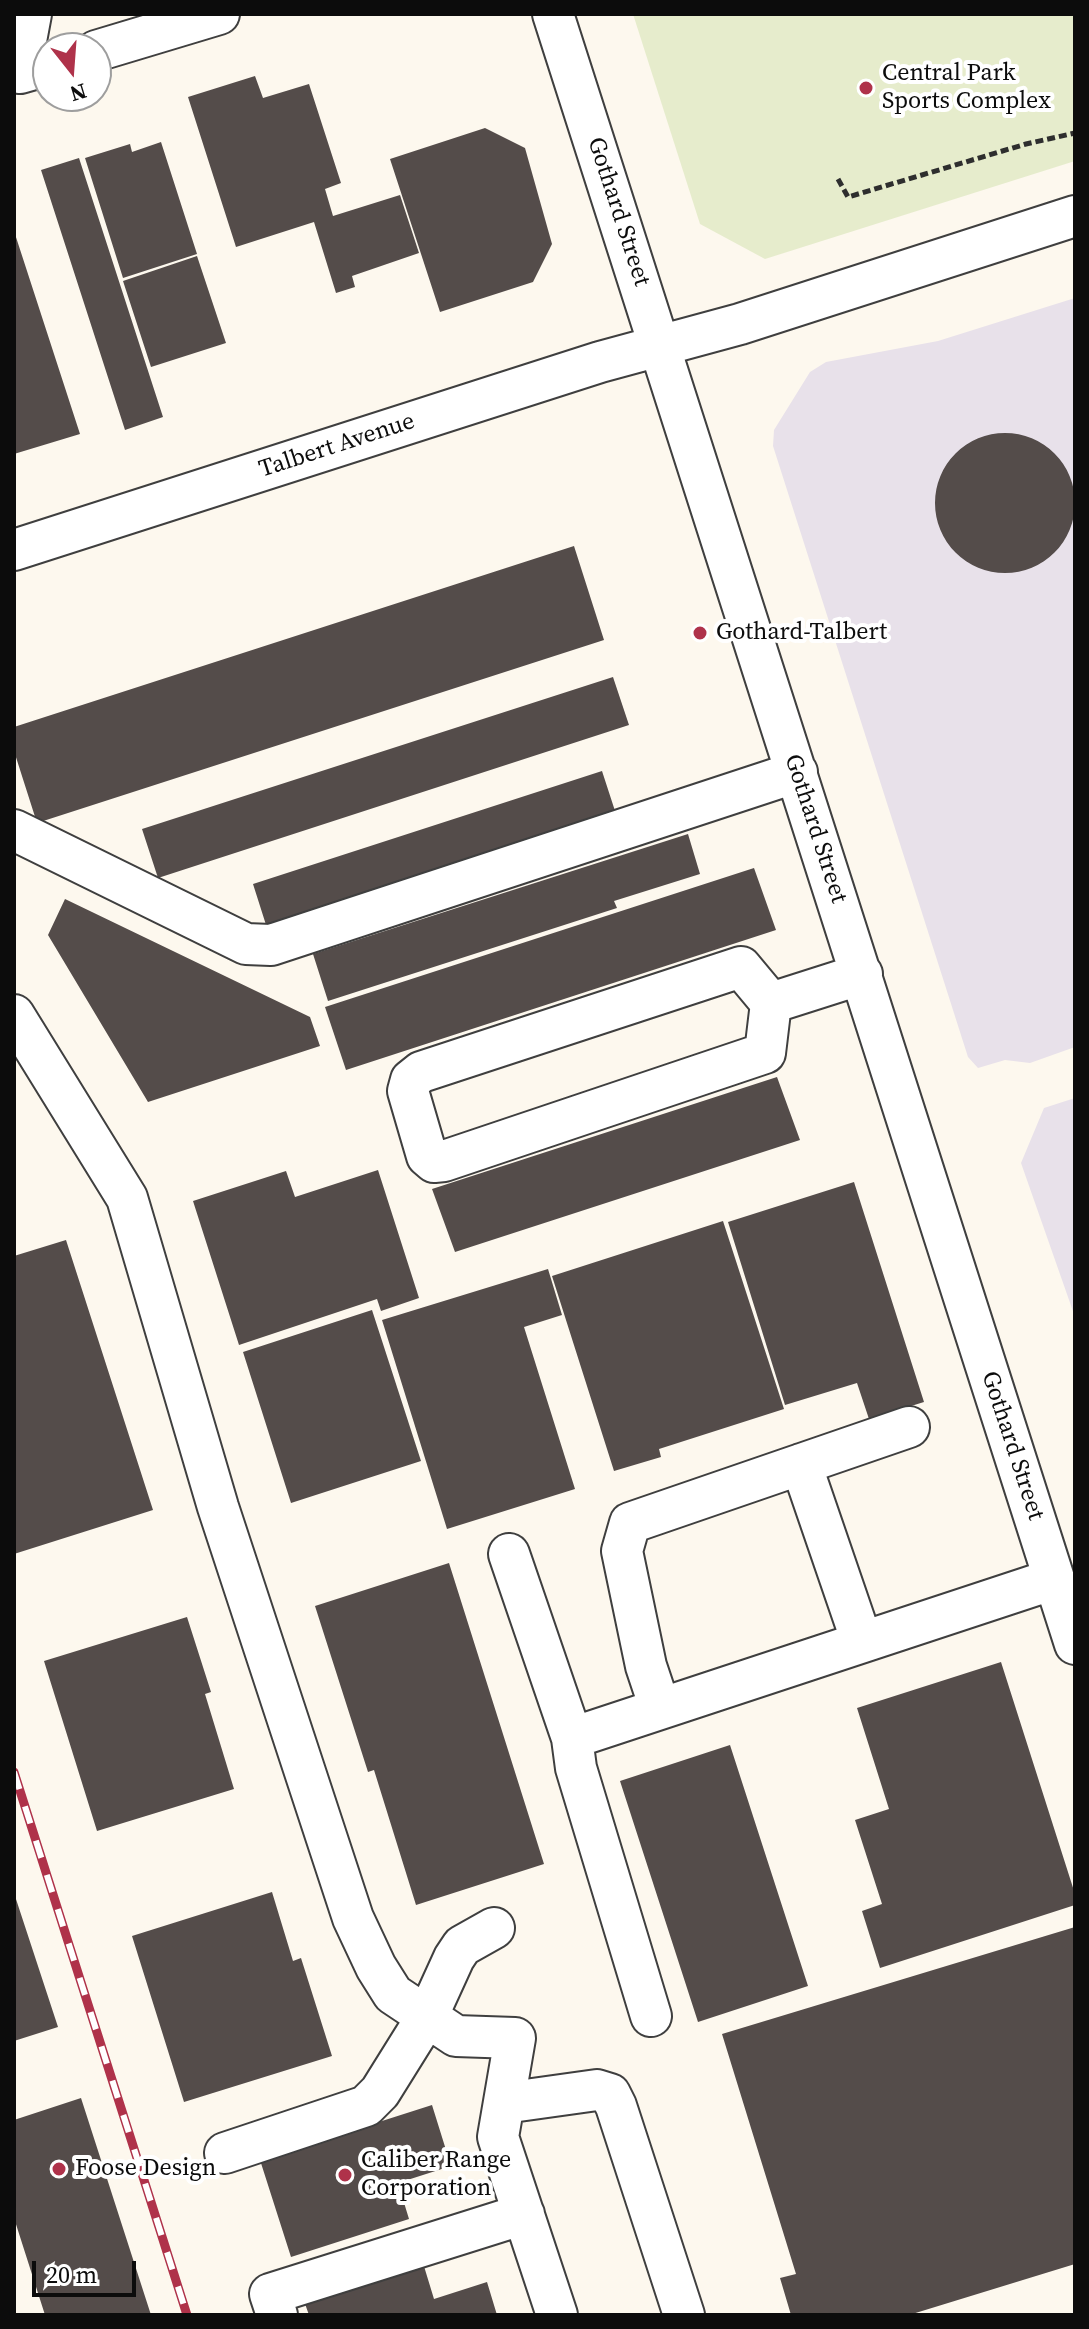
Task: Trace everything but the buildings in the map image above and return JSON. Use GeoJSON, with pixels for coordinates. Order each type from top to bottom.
{"type":"FeatureCollection","features":[{"type":"Feature","properties":{"kind":"street"},"geometry":{"type":"LineString","coordinates":[[112,46],[219,14]]}},
{"type":"Feature","properties":{"kind":"street","name":"Gothard Street"},"geometry":{"type":"LineString","coordinates":[[553,14],[1075,1644]]}},
{"type":"Feature","properties":{"kind":"street","name":"Talbert Avenue"},"geometry":{"type":"LineString","coordinates":[[14,550],[660,344],[740,324],[1075,216]]}},
{"type":"Feature","properties":{"kind":"street"},"geometry":{"type":"LineString","coordinates":[[14,830],[246,944],[271,945],[797,772]]}},
{"type":"Feature","properties":{"kind":"street"},"geometry":{"type":"LineString","coordinates":[[741,967],[771,1003],[765,1053],[444,1161],[434,1162],[427,1156],[408,1091],[411,1080],[421,1072],[741,967]]}},
{"type":"Feature","properties":{"kind":"street"},"geometry":{"type":"LineString","coordinates":[[771,1003],[862,974]]}},
{"type":"Feature","properties":{"kind":"street"},"geometry":{"type":"LineString","coordinates":[[14,1015],[127,1198],[218,1507],[353,1918],[376,1967],[393,1994],[456,2036],[515,2038],[498,2137],[557,2315]]}},
{"type":"Feature","properties":{"kind":"street"},"geometry":{"type":"LineString","coordinates":[[660,1708],[646,1666],[622,1551],[630,1523],[909,1427]]}},
{"type":"Feature","properties":{"kind":"street"},"geometry":{"type":"LineString","coordinates":[[801,1464],[862,1642]]}},
{"type":"Feature","properties":{"kind":"street"},"geometry":{"type":"LineString","coordinates":[[509,1554],[572,1738],[576,1768],[651,2016]]}},
{"type":"Feature","properties":{"kind":"street"},"geometry":{"type":"LineString","coordinates":[[572,1738],[1054,1579]]}},
{"type":"Feature","properties":{"kind":"street"},"geometry":{"type":"LineString","coordinates":[[225,2153],[366,2106],[380,2092],[428,2015],[449,1966],[462,1946],[494,1928]]}},
{"type":"Feature","properties":{"kind":"street"},"geometry":{"type":"LineString","coordinates":[[504,2103],[597,2090],[610,2094],[684,2315]]}},
{"type":"Feature","properties":{"kind":"street"},"geometry":{"type":"LineString","coordinates":[[277,2315],[270,2294],[524,2214]]}},
{"type":"Feature","properties":{"kind":"path"},"geometry":{"type":"LineString","coordinates":[[838,179],[848,197],[1026,144],[1075,133]]}},
{"type":"Feature","properties":{"kind":"shaded area"},"geometry":{"type":"Polygon","coordinates":[[[1075,298],[1075,1047],[1030,1063],[1005,1060],[978,1068],[968,1057],[773,446],[774,430],[810,372],[826,362],[938,341],[1075,298]]]}},
{"type":"Feature","properties":{"kind":"shaded area"},"geometry":{"type":"Polygon","coordinates":[[[1075,1098],[1075,1317],[1021,1163],[1044,1108],[1075,1098]]]}},
{"type":"Feature","properties":{"kind":"green space","name":"Central Park Sports Complex"},"geometry":{"type":"Polygon","coordinates":[[[633,14],[1075,14],[1075,161],[765,259],[700,224],[633,14]]]}},
{"type":"Feature","properties":{"kind":"railway"},"geometry":{"type":"LineString","coordinates":[[14,1772],[187,2315]]}},
{"type":"Feature","properties":{"kind":"place","name":"Central Park Sports Complex"},"geometry":{"type":"Point","coordinates":[866,88]}},
{"type":"Feature","properties":{"kind":"place","name":"Gothard-Talbert"},"geometry":{"type":"Point","coordinates":[700,633]}},
{"type":"Feature","properties":{"kind":"place","name":"Foose Design"},"geometry":{"type":"Point","coordinates":[59,2169]}},
{"type":"Feature","properties":{"kind":"place","name":"Caliber Range Corporation"},"geometry":{"type":"Point","coordinates":[345,2175]}}]}
